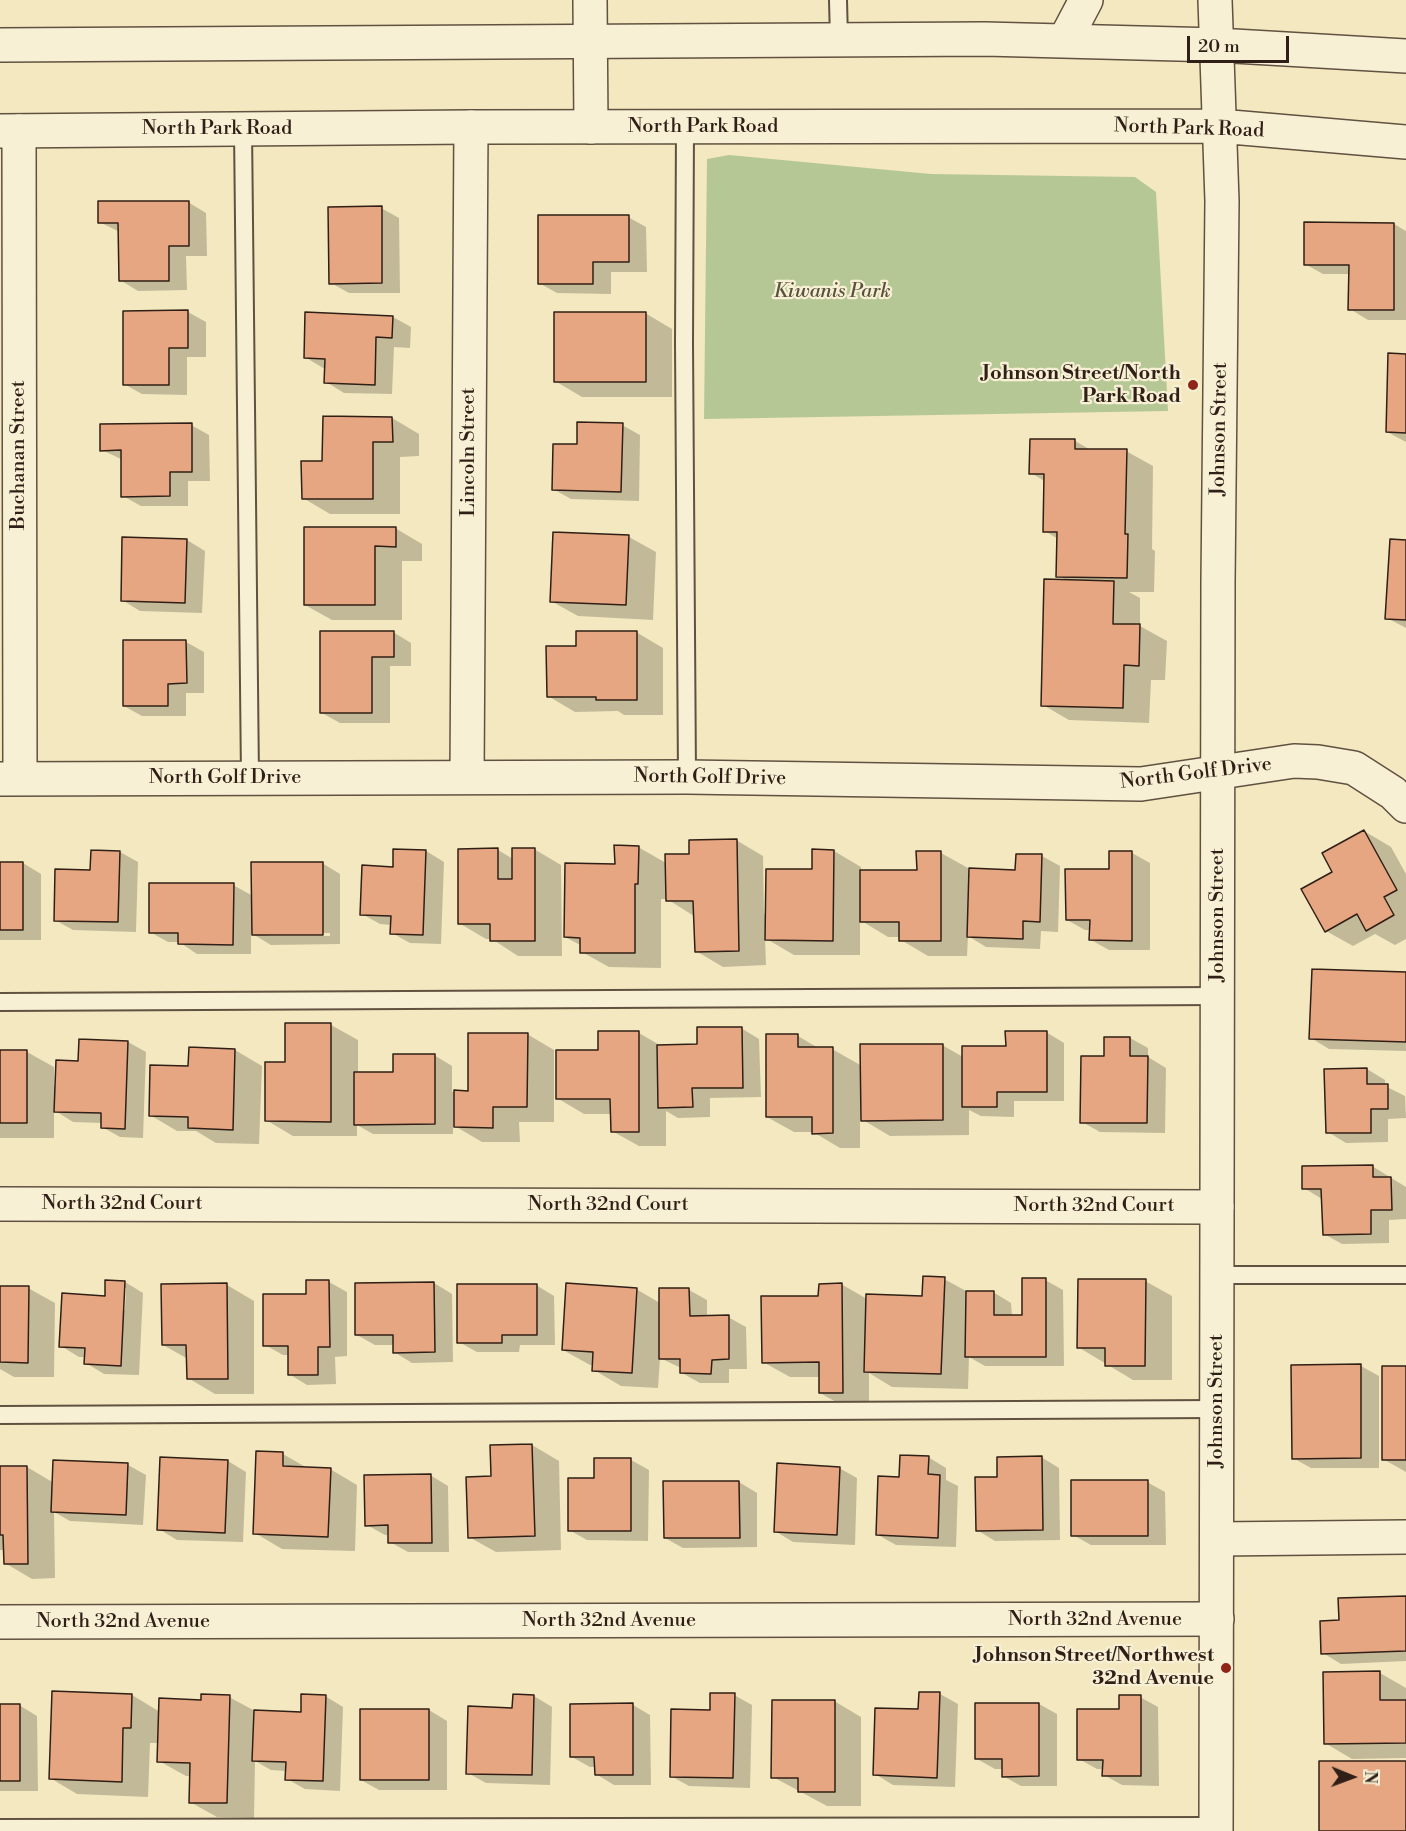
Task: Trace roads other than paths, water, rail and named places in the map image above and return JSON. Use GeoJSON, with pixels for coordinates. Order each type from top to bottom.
{"type":"FeatureCollection","features":[{"type":"Feature","properties":{"kind":"street"},"geometry":{"type":"LineString","coordinates":[[590,0],[591,127]]}},
{"type":"Feature","properties":{"kind":"street"},"geometry":{"type":"LineString","coordinates":[[1065,40],[1086,0]]}},
{"type":"Feature","properties":{"kind":"street","name":"Johnson Street"},"geometry":{"type":"LineString","coordinates":[[1215,0],[1222,201],[1218,581],[1216,1829]]}},
{"type":"Feature","properties":{"kind":"street"},"geometry":{"type":"LineString","coordinates":[[0,45],[838,39],[1065,40],[1217,45],[1406,56]]}},
{"type":"Feature","properties":{"kind":"street","name":"North Park Road"},"geometry":{"type":"LineString","coordinates":[[10,131],[471,127],[1219,126],[1406,142]]}},
{"type":"Feature","properties":{"kind":"street","name":"Lincoln Street"},"geometry":{"type":"LineString","coordinates":[[467,777],[471,127]]}},
{"type":"Feature","properties":{"kind":"street","name":"Buchanan Street"},"geometry":{"type":"LineString","coordinates":[[10,131],[10,779]]}},
{"type":"Feature","properties":{"kind":"street","name":"North Golf Drive"},"geometry":{"type":"LineString","coordinates":[[10,779],[687,777],[1141,784],[1294,761],[1354,768],[1393,793],[1406,806]]}},
{"type":"Feature","properties":{"kind":"street","name":"North 32nd Court"},"geometry":{"type":"LineString","coordinates":[[0,1204],[1217,1207]]}},
{"type":"Feature","properties":{"kind":"street"},"geometry":{"type":"LineString","coordinates":[[1217,1539],[1406,1538]]}},
{"type":"Feature","properties":{"kind":"street","name":"North 32nd Avenue"},"geometry":{"type":"LineString","coordinates":[[0,1622],[1217,1619]]}},
{"type":"Feature","properties":{"kind":"lane"},"geometry":{"type":"LineString","coordinates":[[838,0],[838,39]]}},
{"type":"Feature","properties":{"kind":"lane"},"geometry":{"type":"LineString","coordinates":[[685,127],[687,777]]}},
{"type":"Feature","properties":{"kind":"lane"},"geometry":{"type":"LineString","coordinates":[[243,129],[250,777]]}},
{"type":"Feature","properties":{"kind":"lane"},"geometry":{"type":"LineString","coordinates":[[0,1002],[1218,996]]}},
{"type":"Feature","properties":{"kind":"lane"},"geometry":{"type":"LineString","coordinates":[[1217,1275],[1406,1275]]}},
{"type":"Feature","properties":{"kind":"lane"},"geometry":{"type":"LineString","coordinates":[[0,1415],[1217,1409]]}},
{"type":"Feature","properties":{"kind":"lane"},"geometry":{"type":"LineString","coordinates":[[0,1828],[1216,1829]]}},
{"type":"Feature","properties":{"kind":"place","name":"Johnson Street/North Park Road"},"geometry":{"type":"Point","coordinates":[1193,385]}},
{"type":"Feature","properties":{"kind":"place","name":"Johnson Street/Northwest 32nd Avenue"},"geometry":{"type":"Point","coordinates":[1226,1668]}},
{"type":"Feature","properties":{"kind":"park label","name":"Kiwanis Park"},"geometry":{"type":"Point","coordinates":[832,292]}}]}
